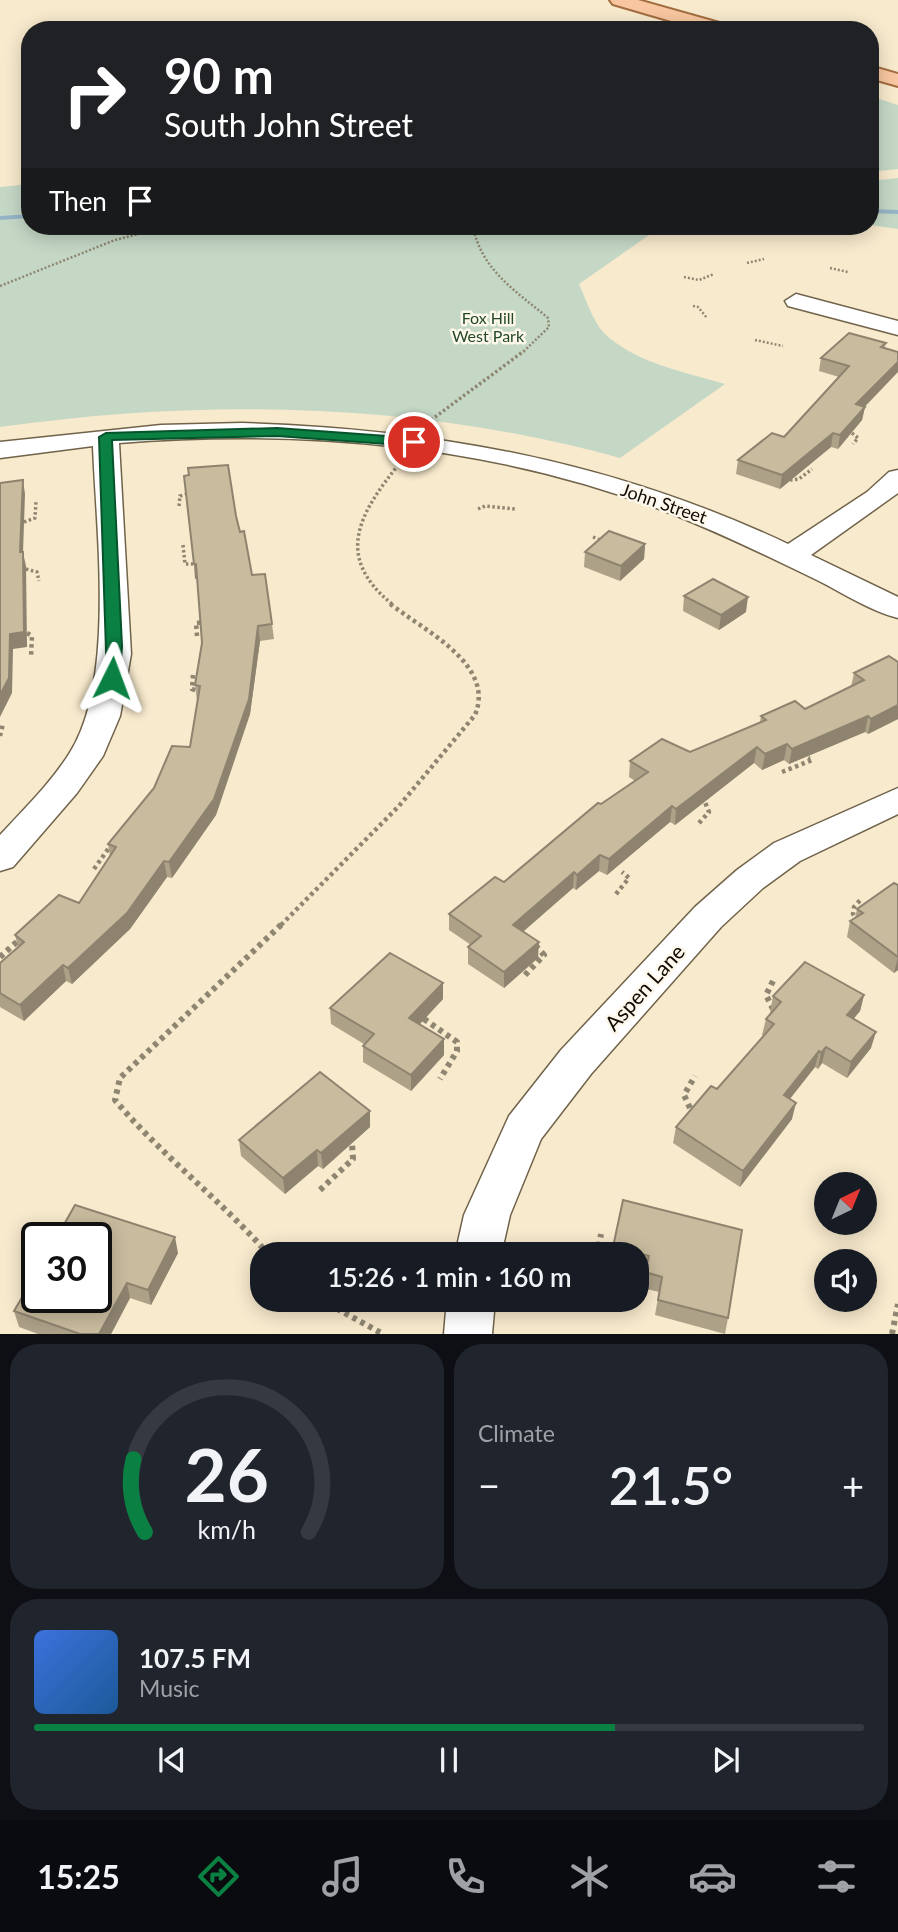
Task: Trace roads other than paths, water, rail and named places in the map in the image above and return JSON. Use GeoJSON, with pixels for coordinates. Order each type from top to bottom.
{"type":"FeatureCollection","features":[{"type":"Feature","properties":{"kind":"main road"},"geometry":{"type":"LineString","coordinates":[[619,0],[692,21]]}},
{"type":"Feature","properties":{"kind":"main road"},"geometry":{"type":"LineString","coordinates":[[879,75],[898,80]]}},
{"type":"Feature","properties":{"kind":"street"},"geometry":{"type":"LineString","coordinates":[[796,301],[898,328]]}},
{"type":"Feature","properties":{"kind":"street","name":"John Street"},"geometry":{"type":"LineString","coordinates":[[0,450],[106,437],[277,432],[412,444],[499,457],[641,494],[723,524],[898,609]]}},
{"type":"Feature","properties":{"kind":"street"},"geometry":{"type":"LineString","coordinates":[[0,858],[65,785],[86,756],[104,716],[115,654],[106,437]]}},
{"type":"Feature","properties":{"kind":"street"},"geometry":{"type":"LineString","coordinates":[[791,555],[877,498],[898,478]]}},
{"type":"Feature","properties":{"kind":"street","name":"Aspen Lane"},"geometry":{"type":"LineString","coordinates":[[481,1242],[487,1215],[524,1129],[569,1070],[708,917],[750,879],[787,852],[898,800]]}},
{"type":"Feature","properties":{"kind":"street"},"geometry":{"type":"LineString","coordinates":[[468,1334],[470,1312]]}},
{"type":"Feature","properties":{"kind":"waterway"},"geometry":{"type":"LineString","coordinates":[[879,211],[898,212]]}},
{"type":"Feature","properties":{"kind":"waterway"},"geometry":{"type":"LineString","coordinates":[[0,218],[21,217]]}},
{"type":"Feature","properties":{"kind":"park label","name":"Fox Hill West Park"},"geometry":{"type":"Point","coordinates":[488,326]}}]}
